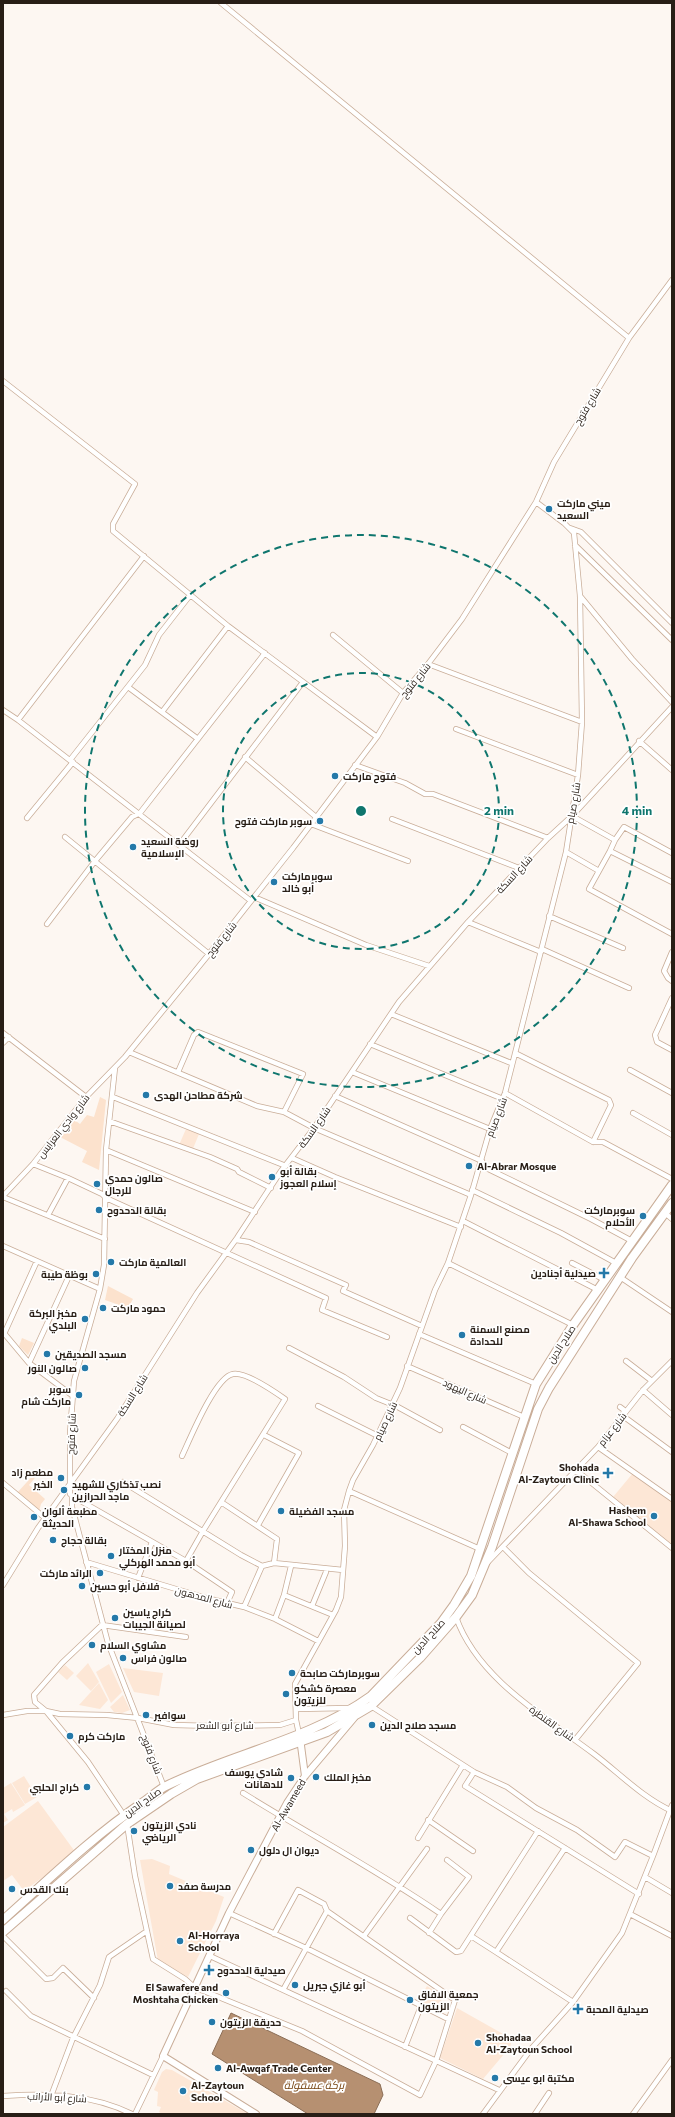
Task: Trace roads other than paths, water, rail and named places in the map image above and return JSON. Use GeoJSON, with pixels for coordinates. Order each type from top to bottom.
{"type":"FeatureCollection","features":[{"type":"Feature","properties":{"kind":"highway","name":"صلاح الدين"},"geometry":{"type":"LineString","coordinates":[[3,1932],[127,1824],[171,1794],[197,1779],[301,1743],[327,1732],[354,1712],[371,1696],[441,1623],[454,1605],[470,1576],[536,1384],[616,1263],[672,1184]]}},
{"type":"Feature","properties":{"kind":"highway","name":"صلاح الدين"},"geometry":{"type":"LineString","coordinates":[[3,1920],[124,1815],[164,1787],[194,1773],[371,1706],[420,1658],[456,1618],[472,1594],[484,1566],[538,1409],[549,1388],[620,1277],[672,1203]]}},
{"type":"Feature","properties":{"kind":"main road","name":"Al-Awameed"},"geometry":{"type":"LineString","coordinates":[[163,2056],[229,1913],[281,1816],[305,1776],[354,1712]]}},
{"type":"Feature","properties":{"kind":"main road"},"geometry":{"type":"LineString","coordinates":[[299,1734],[305,1776]]}},
{"type":"Feature","properties":{"kind":"main road"},"geometry":{"type":"LineString","coordinates":[[163,2056],[256,2114]]}},
{"type":"Feature","properties":{"kind":"street"},"geometry":{"type":"LineString","coordinates":[[221,3],[628,338]]}},
{"type":"Feature","properties":{"kind":"street","name":"شارع فتوح"},"geometry":{"type":"LineString","coordinates":[[125,1057],[210,954],[311,824],[377,737],[403,693],[428,664],[462,619],[536,502],[554,462],[628,338],[672,280]]}},
{"type":"Feature","properties":{"kind":"street"},"geometry":{"type":"LineString","coordinates":[[3,381],[135,484],[113,524],[114,531],[228,626],[377,737]]}},
{"type":"Feature","properties":{"kind":"street"},"geometry":{"type":"LineString","coordinates":[[536,502],[569,527],[580,532],[672,623]]}},
{"type":"Feature","properties":{"kind":"street","name":"شارع صيام"},"geometry":{"type":"LineString","coordinates":[[296,1720],[295,1684],[333,1615],[341,1597],[344,1510],[349,1492],[353,1480],[378,1436],[392,1406],[463,1221],[490,1129],[505,1093],[511,1063],[515,1053],[566,852],[578,775],[582,722],[580,596],[574,533],[569,527]]}},
{"type":"Feature","properties":{"kind":"street"},"geometry":{"type":"LineString","coordinates":[[575,545],[672,640]]}},
{"type":"Feature","properties":{"kind":"street"},"geometry":{"type":"LineString","coordinates":[[18,720],[144,556]]}},
{"type":"Feature","properties":{"kind":"street"},"geometry":{"type":"LineString","coordinates":[[26,818],[72,761],[145,665],[159,635],[191,594]]}},
{"type":"Feature","properties":{"kind":"street"},"geometry":{"type":"LineString","coordinates":[[580,596],[632,659],[672,702]]}},
{"type":"Feature","properties":{"kind":"street"},"geometry":{"type":"LineString","coordinates":[[162,712],[228,626]]}},
{"type":"Feature","properties":{"kind":"street"},"geometry":{"type":"LineString","coordinates":[[333,635],[403,693]]}},
{"type":"Feature","properties":{"kind":"street"},"geometry":{"type":"LineString","coordinates":[[47,924],[94,861],[132,817],[140,814],[265,653]]}},
{"type":"Feature","properties":{"kind":"street"},"geometry":{"type":"LineString","coordinates":[[428,664],[582,722]]}},
{"type":"Feature","properties":{"kind":"street"},"geometry":{"type":"LineString","coordinates":[[179,845],[303,682]]}},
{"type":"Feature","properties":{"kind":"street"},"geometry":{"type":"LineString","coordinates":[[128,687],[198,739]]}},
{"type":"Feature","properties":{"kind":"street","name":"شارع السكة"},"geometry":{"type":"LineString","coordinates":[[3,1585],[45,1518],[117,1419],[189,1305],[314,1128],[391,1014],[429,966],[468,922],[548,838],[572,816],[640,740],[672,707]]}},
{"type":"Feature","properties":{"kind":"street"},"geometry":{"type":"LineString","coordinates":[[3,710],[252,899],[366,945],[429,966]]}},
{"type":"Feature","properties":{"kind":"street"},"geometry":{"type":"LineString","coordinates":[[456,729],[578,775]]}},
{"type":"Feature","properties":{"kind":"street"},"geometry":{"type":"LineString","coordinates":[[640,740],[672,770]]}},
{"type":"Feature","properties":{"kind":"street"},"geometry":{"type":"LineString","coordinates":[[245,757],[316,817]]}},
{"type":"Feature","properties":{"kind":"street"},"geometry":{"type":"LineString","coordinates":[[355,765],[405,783],[425,794],[433,794],[548,838]]}},
{"type":"Feature","properties":{"kind":"street"},"geometry":{"type":"LineString","coordinates":[[572,816],[616,840]]}},
{"type":"Feature","properties":{"kind":"street"},"geometry":{"type":"LineString","coordinates":[[392,819],[519,868]]}},
{"type":"Feature","properties":{"kind":"street"},"geometry":{"type":"LineString","coordinates":[[311,824],[408,861]]}},
{"type":"Feature","properties":{"kind":"street"},"geometry":{"type":"LineString","coordinates":[[672,853],[624,827],[589,889],[672,934]]}},
{"type":"Feature","properties":{"kind":"street"},"geometry":{"type":"LineString","coordinates":[[65,836],[210,954]]}},
{"type":"Feature","properties":{"kind":"street"},"geometry":{"type":"LineString","coordinates":[[610,851],[672,882]]}},
{"type":"Feature","properties":{"kind":"street"},"geometry":{"type":"LineString","coordinates":[[566,852],[599,871]]}},
{"type":"Feature","properties":{"kind":"street"},"geometry":{"type":"LineString","coordinates":[[549,916],[623,948]]}},
{"type":"Feature","properties":{"kind":"street"},"geometry":{"type":"LineString","coordinates":[[468,922],[541,950],[629,988]]}},
{"type":"Feature","properties":{"kind":"street"},"geometry":{"type":"LineString","coordinates":[[672,952],[664,971],[672,982]]}},
{"type":"Feature","properties":{"kind":"street"},"geometry":{"type":"LineString","coordinates":[[672,998],[655,1035],[657,1042],[672,1050]]}},
{"type":"Feature","properties":{"kind":"street"},"geometry":{"type":"LineString","coordinates":[[391,1014],[511,1063]]}},
{"type":"Feature","properties":{"kind":"street"},"geometry":{"type":"LineString","coordinates":[[178,1072],[194,1035],[198,1032],[304,1074],[284,1112]]}},
{"type":"Feature","properties":{"kind":"street"},"geometry":{"type":"LineString","coordinates":[[3,1033],[9,1036],[86,1097]]}},
{"type":"Feature","properties":{"kind":"street"},"geometry":{"type":"LineString","coordinates":[[3,1043],[9,1036]]}},
{"type":"Feature","properties":{"kind":"street"},"geometry":{"type":"LineString","coordinates":[[370,1044],[503,1099]]}},
{"type":"Feature","properties":{"kind":"street"},"geometry":{"type":"LineString","coordinates":[[129,1052],[257,1106],[284,1112],[314,1128],[472,1193],[561,1233],[616,1263]]}},
{"type":"Feature","properties":{"kind":"street"},"geometry":{"type":"LineString","coordinates":[[515,1053],[608,1100],[611,1105],[593,1142]]}},
{"type":"Feature","properties":{"kind":"street","name":"شارع وادي العرايس"},"geometry":{"type":"LineString","coordinates":[[3,1197],[34,1164],[86,1097],[106,1074],[115,1068],[125,1057]]}},
{"type":"Feature","properties":{"kind":"street","name":"شارع فتوح"},"geometry":{"type":"LineString","coordinates":[[115,1068],[106,1150],[104,1265],[100,1289],[77,1368],[72,1396],[70,1433],[70,1494],[72,1496],[72,1507],[102,1625],[114,1661],[138,1718],[164,1787]]}},
{"type":"Feature","properties":{"kind":"street"},"geometry":{"type":"LineString","coordinates":[[630,1070],[672,1093]]}},
{"type":"Feature","properties":{"kind":"street"},"geometry":{"type":"LineString","coordinates":[[352,1072],[490,1129]]}},
{"type":"Feature","properties":{"kind":"street"},"geometry":{"type":"LineString","coordinates":[[505,1093],[593,1142],[603,1142],[672,1179]]}},
{"type":"Feature","properties":{"kind":"street"},"geometry":{"type":"LineString","coordinates":[[335,1096],[481,1163],[632,1241]]}},
{"type":"Feature","properties":{"kind":"street"},"geometry":{"type":"LineString","coordinates":[[112,1097],[286,1166]]}},
{"type":"Feature","properties":{"kind":"street"},"geometry":{"type":"LineString","coordinates":[[633,1113],[672,1135]]}},
{"type":"Feature","properties":{"kind":"street"},"geometry":{"type":"LineString","coordinates":[[109,1121],[210,1157],[237,1169],[239,1172],[271,1188]]}},
{"type":"Feature","properties":{"kind":"street"},"geometry":{"type":"LineString","coordinates":[[106,1150],[255,1212]]}},
{"type":"Feature","properties":{"kind":"street"},"geometry":{"type":"LineString","coordinates":[[292,1158],[335,1177],[461,1226]]}},
{"type":"Feature","properties":{"kind":"street"},"geometry":{"type":"LineString","coordinates":[[34,1164],[68,1178],[102,1194],[106,1198],[326,1298],[322,1310],[387,1337]]}},
{"type":"Feature","properties":{"kind":"street"},"geometry":{"type":"LineString","coordinates":[[48,1215],[68,1178]]}},
{"type":"Feature","properties":{"kind":"street"},"geometry":{"type":"LineString","coordinates":[[3,1197],[105,1239]]}},
{"type":"Feature","properties":{"kind":"street"},"geometry":{"type":"LineString","coordinates":[[665,1213],[672,1219]]}},
{"type":"Feature","properties":{"kind":"street"},"geometry":{"type":"LineString","coordinates":[[463,1221],[598,1290]]}},
{"type":"Feature","properties":{"kind":"street"},"geometry":{"type":"LineString","coordinates":[[236,1240],[249,1242],[346,1285],[343,1290],[422,1326]]}},
{"type":"Feature","properties":{"kind":"street"},"geometry":{"type":"LineString","coordinates":[[3,1246],[100,1289]]}},
{"type":"Feature","properties":{"kind":"street"},"geometry":{"type":"LineString","coordinates":[[37,1261],[4,1333],[29,1363],[72,1396]]}},
{"type":"Feature","properties":{"kind":"street"},"geometry":{"type":"LineString","coordinates":[[448,1263],[574,1325]]}},
{"type":"Feature","properties":{"kind":"street"},"geometry":{"type":"LineString","coordinates":[[572,1263],[605,1280]]}},
{"type":"Feature","properties":{"kind":"street"},"geometry":{"type":"LineString","coordinates":[[29,1363],[69,1276]]}},
{"type":"Feature","properties":{"kind":"street"},"geometry":{"type":"LineString","coordinates":[[620,1277],[672,1312]]}},
{"type":"Feature","properties":{"kind":"street"},"geometry":{"type":"LineString","coordinates":[[419,1334],[536,1384]]}},
{"type":"Feature","properties":{"kind":"street"},"geometry":{"type":"LineString","coordinates":[[289,1348],[344,1377],[376,1398],[392,1406],[396,1406],[440,1430]]}},
{"type":"Feature","properties":{"kind":"street"},"geometry":{"type":"LineString","coordinates":[[626,1361],[652,1381]]}},
{"type":"Feature","properties":{"kind":"street","name":"شارع عزام"},"geometry":{"type":"LineString","coordinates":[[484,1566],[577,1471],[643,1390],[672,1361]]}},
{"type":"Feature","properties":{"kind":"street","name":"شارع اليهود"},"geometry":{"type":"LineString","coordinates":[[407,1366],[524,1416]]}},
{"type":"Feature","properties":{"kind":"street"},"geometry":{"type":"LineString","coordinates":[[182,1456],[216,1386],[231,1374],[238,1373],[274,1391],[285,1400],[203,1531],[186,1561]]}},
{"type":"Feature","properties":{"kind":"street"},"geometry":{"type":"LineString","coordinates":[[643,1390],[672,1415]]}},
{"type":"Feature","properties":{"kind":"street"},"geometry":{"type":"LineString","coordinates":[[318,1406],[378,1436]]}},
{"type":"Feature","properties":{"kind":"street"},"geometry":{"type":"LineString","coordinates":[[620,1407],[624,1410],[623,1416],[672,1452]]}},
{"type":"Feature","properties":{"kind":"street"},"geometry":{"type":"LineString","coordinates":[[463,1427],[512,1453]]}},
{"type":"Feature","properties":{"kind":"street"},"geometry":{"type":"LineString","coordinates":[[258,1525],[299,1453],[264,1434]]}},
{"type":"Feature","properties":{"kind":"street"},"geometry":{"type":"LineString","coordinates":[[598,1447],[672,1499]]}},
{"type":"Feature","properties":{"kind":"street"},"geometry":{"type":"LineString","coordinates":[[577,1471],[672,1548]]}},
{"type":"Feature","properties":{"kind":"street"},"geometry":{"type":"LineString","coordinates":[[123,1482],[262,1566]]}},
{"type":"Feature","properties":{"kind":"street"},"geometry":{"type":"LineString","coordinates":[[3,1483],[45,1518]]}},
{"type":"Feature","properties":{"kind":"street"},"geometry":{"type":"LineString","coordinates":[[349,1492],[480,1549]]}},
{"type":"Feature","properties":{"kind":"street"},"geometry":{"type":"LineString","coordinates":[[72,1496],[186,1561],[232,1592],[227,1603]]}},
{"type":"Feature","properties":{"kind":"street"},"geometry":{"type":"LineString","coordinates":[[221,1502],[258,1525],[277,1539],[274,1562]]}},
{"type":"Feature","properties":{"kind":"street"},"geometry":{"type":"LineString","coordinates":[[138,1578],[152,1542]]}},
{"type":"Feature","properties":{"kind":"street"},"geometry":{"type":"LineString","coordinates":[[503,1547],[529,1573],[638,1663],[575,1740]]}},
{"type":"Feature","properties":{"kind":"street","name":"شارع المدهون"},"geometry":{"type":"LineString","coordinates":[[86,1562],[244,1607],[275,1619],[318,1641]]}},
{"type":"Feature","properties":{"kind":"street"},"geometry":{"type":"LineString","coordinates":[[244,1607],[262,1566],[274,1562],[291,1566],[343,1570]]}},
{"type":"Feature","properties":{"kind":"street"},"geometry":{"type":"LineString","coordinates":[[275,1619],[284,1595],[291,1566]]}},
{"type":"Feature","properties":{"kind":"street"},"geometry":{"type":"LineString","coordinates":[[312,1606],[326,1572]]}},
{"type":"Feature","properties":{"kind":"street"},"geometry":{"type":"LineString","coordinates":[[284,1595],[333,1615]]}},
{"type":"Feature","properties":{"kind":"street","name":"شارع القنطرة"},"geometry":{"type":"LineString","coordinates":[[456,1618],[470,1647],[493,1672],[529,1706],[652,1800],[670,1811]]}},
{"type":"Feature","properties":{"kind":"street"},"geometry":{"type":"LineString","coordinates":[[186,1637],[102,1625],[62,1663],[35,1693],[35,1702],[46,1711],[88,1762],[124,1815],[127,1824],[135,1876],[153,1959],[185,1979],[194,1987],[302,2031],[420,2095],[436,2061],[455,2000],[326,1911],[324,1904],[298,1890],[274,1934]]}},
{"type":"Feature","properties":{"kind":"street"},"geometry":{"type":"LineString","coordinates":[[371,1706],[474,1772],[507,1787],[536,1808],[577,1830],[615,1857],[625,1842],[653,1856]]}},
{"type":"Feature","properties":{"kind":"street"},"geometry":{"type":"LineString","coordinates":[[296,1708],[354,1712]]}},
{"type":"Feature","properties":{"kind":"street","name":"شارع أبو الشعر"},"geometry":{"type":"LineString","coordinates":[[3,1715],[27,1711],[46,1711],[60,1714],[107,1715],[138,1718],[174,1725],[213,1726],[280,1725],[296,1720]]}},
{"type":"Feature","properties":{"kind":"street"},"geometry":{"type":"LineString","coordinates":[[296,1720],[299,1734]]}},
{"type":"Feature","properties":{"kind":"street"},"geometry":{"type":"LineString","coordinates":[[418,1838],[463,1765]]}},
{"type":"Feature","properties":{"kind":"street"},"geometry":{"type":"LineString","coordinates":[[474,1772],[465,1786],[638,1894]]}},
{"type":"Feature","properties":{"kind":"street"},"geometry":{"type":"LineString","coordinates":[[243,1793],[401,1887],[441,1914]]}},
{"type":"Feature","properties":{"kind":"street"},"geometry":{"type":"LineString","coordinates":[[482,2114],[499,2090],[572,2002],[622,1933],[672,1805]]}},
{"type":"Feature","properties":{"kind":"street"},"geometry":{"type":"LineString","coordinates":[[428,1820],[473,1851]]}},
{"type":"Feature","properties":{"kind":"street"},"geometry":{"type":"LineString","coordinates":[[410,1918],[456,1952],[461,1951],[538,1831]]}},
{"type":"Feature","properties":{"kind":"street"},"geometry":{"type":"LineString","coordinates":[[496,1952],[564,1848]]}},
{"type":"Feature","properties":{"kind":"street"},"geometry":{"type":"LineString","coordinates":[[364,1936],[401,1887],[427,1849]]}},
{"type":"Feature","properties":{"kind":"street"},"geometry":{"type":"LineString","coordinates":[[429,1933],[468,1877],[447,1860]]}},
{"type":"Feature","properties":{"kind":"street"},"geometry":{"type":"LineString","coordinates":[[645,1877],[672,1893]]}},
{"type":"Feature","properties":{"kind":"street"},"geometry":{"type":"LineString","coordinates":[[283,1990],[326,1911]]}},
{"type":"Feature","properties":{"kind":"street"},"geometry":{"type":"LineString","coordinates":[[229,1913],[306,1948],[448,2020]]}},
{"type":"Feature","properties":{"kind":"street"},"geometry":{"type":"LineString","coordinates":[[630,1914],[672,1936]]}},
{"type":"Feature","properties":{"kind":"street"},"geometry":{"type":"LineString","coordinates":[[51,2096],[73,2038],[94,1998],[109,1957],[147,1931]]}},
{"type":"Feature","properties":{"kind":"street"},"geometry":{"type":"LineString","coordinates":[[3,1936],[46,1980],[53,1978],[64,1968],[94,1998]]}},
{"type":"Feature","properties":{"kind":"street"},"geometry":{"type":"LineString","coordinates":[[471,1936],[572,2002]]}},
{"type":"Feature","properties":{"kind":"street"},"geometry":{"type":"LineString","coordinates":[[210,1956],[499,2090]]}},
{"type":"Feature","properties":{"kind":"street"},"geometry":{"type":"LineString","coordinates":[[6,1991],[31,2016],[73,2038],[153,2075]]}},
{"type":"Feature","properties":{"kind":"street"},"geometry":{"type":"LineString","coordinates":[[406,2047],[421,2006]]}},
{"type":"Feature","properties":{"kind":"street"},"geometry":{"type":"LineString","coordinates":[[135,2114],[163,2056]]}},
{"type":"Feature","properties":{"kind":"street"},"geometry":{"type":"LineString","coordinates":[[633,2114],[672,2060]]}},
{"type":"Feature","properties":{"kind":"street"},"geometry":{"type":"LineString","coordinates":[[535,2114],[550,2093]]}},
{"type":"Feature","properties":{"kind":"street","name":"شارع أبو الأرانب"},"geometry":{"type":"LineString","coordinates":[[3,2096],[51,2096],[99,2100],[132,2114]]}},
{"type":"Feature","properties":{"kind":"water","name":"بركة عسقولة"},"geometry":{"type":"Polygon","coordinates":[[[231,2013],[380,2084],[383,2095],[374,2114],[308,2114],[212,2054],[231,2013]]]}},
{"type":"Feature","properties":{"kind":"place","name":"ميني ماركت السعيد"},"geometry":{"type":"Point","coordinates":[549,509]}},
{"type":"Feature","properties":{"kind":"place","name":"فتوح ماركت"},"geometry":{"type":"Point","coordinates":[335,776]}},
{"type":"Feature","properties":{"kind":"place","name":"سوبر ماركت فتوح"},"geometry":{"type":"Point","coordinates":[320,821]}},
{"type":"Feature","properties":{"kind":"place","name":"روضة السعيد الإسلامية"},"geometry":{"type":"Point","coordinates":[133,847]}},
{"type":"Feature","properties":{"kind":"place","name":"سوبرماركت أبو خالد"},"geometry":{"type":"Point","coordinates":[274,882]}},
{"type":"Feature","properties":{"kind":"place","name":"شركة مطاحن الهدى"},"geometry":{"type":"Point","coordinates":[146,1095]}},
{"type":"Feature","properties":{"kind":"place","name":"Al-Abrar Mosque"},"geometry":{"type":"Point","coordinates":[469,1166]}},
{"type":"Feature","properties":{"kind":"place","name":"بقالة أبو إسلام العجوز"},"geometry":{"type":"Point","coordinates":[272,1177]}},
{"type":"Feature","properties":{"kind":"place","name":"صالون حمدي للرجال"},"geometry":{"type":"Point","coordinates":[97,1184]}},
{"type":"Feature","properties":{"kind":"place","name":"بقالة الدحدوح"},"geometry":{"type":"Point","coordinates":[99,1210]}},
{"type":"Feature","properties":{"kind":"place","name":"سوبرماركت الأحلام"},"geometry":{"type":"Point","coordinates":[643,1216]}},
{"type":"Feature","properties":{"kind":"place","name":"العالمية ماركت"},"geometry":{"type":"Point","coordinates":[111,1262]}},
{"type":"Feature","properties":{"kind":"place","name":"صيدلية أجنادين"},"geometry":{"type":"Point","coordinates":[604,1273]}},
{"type":"Feature","properties":{"kind":"place","name":"بوظة طيبة"},"geometry":{"type":"Point","coordinates":[96,1274]}},
{"type":"Feature","properties":{"kind":"place","name":"حمود ماركت"},"geometry":{"type":"Point","coordinates":[103,1308]}},
{"type":"Feature","properties":{"kind":"place","name":"مخبز البركة البلدي"},"geometry":{"type":"Point","coordinates":[85,1319]}},
{"type":"Feature","properties":{"kind":"place","name":"مصنع السمنة للحدادة"},"geometry":{"type":"Point","coordinates":[462,1335]}},
{"type":"Feature","properties":{"kind":"place","name":"مسجد الصديقين"},"geometry":{"type":"Point","coordinates":[47,1354]}},
{"type":"Feature","properties":{"kind":"place","name":"صالون النور"},"geometry":{"type":"Point","coordinates":[85,1368]}},
{"type":"Feature","properties":{"kind":"place","name":"سوبر ماركت شام"},"geometry":{"type":"Point","coordinates":[79,1395]}},
{"type":"Feature","properties":{"kind":"place","name":"Shohada Al-Zaytoun Clinic"},"geometry":{"type":"Point","coordinates":[608,1473]}},
{"type":"Feature","properties":{"kind":"place","name":"مطعم زاد الخير"},"geometry":{"type":"Point","coordinates":[61,1478]}},
{"type":"Feature","properties":{"kind":"place","name":"نصب تذكاري للشهيد ماجد الحرازين"},"geometry":{"type":"Point","coordinates":[64,1490]}},
{"type":"Feature","properties":{"kind":"place","name":"مسجد الفضيلة"},"geometry":{"type":"Point","coordinates":[281,1511]}},
{"type":"Feature","properties":{"kind":"place","name":"Hashem Al-Shawa School"},"geometry":{"type":"Point","coordinates":[654,1516]}},
{"type":"Feature","properties":{"kind":"place","name":"مطبعة ألوان الحديثة"},"geometry":{"type":"Point","coordinates":[34,1517]}},
{"type":"Feature","properties":{"kind":"place","name":"بقالة حجاج"},"geometry":{"type":"Point","coordinates":[53,1540]}},
{"type":"Feature","properties":{"kind":"place","name":"منزل المختار أبو محمد الهركلي"},"geometry":{"type":"Point","coordinates":[111,1556]}},
{"type":"Feature","properties":{"kind":"place","name":"الرائد ماركت"},"geometry":{"type":"Point","coordinates":[100,1573]}},
{"type":"Feature","properties":{"kind":"place","name":"فلافل أبو حسين"},"geometry":{"type":"Point","coordinates":[82,1586]}},
{"type":"Feature","properties":{"kind":"place","name":"كراج ياسين لصيانة الجيبات"},"geometry":{"type":"Point","coordinates":[115,1618]}},
{"type":"Feature","properties":{"kind":"place","name":"مشاوي السلام"},"geometry":{"type":"Point","coordinates":[92,1645]}},
{"type":"Feature","properties":{"kind":"place","name":"صالون فراس"},"geometry":{"type":"Point","coordinates":[123,1658]}},
{"type":"Feature","properties":{"kind":"place","name":"سوبرماركت صابحة"},"geometry":{"type":"Point","coordinates":[292,1673]}},
{"type":"Feature","properties":{"kind":"place","name":"معصرة كشكو للزيتون"},"geometry":{"type":"Point","coordinates":[286,1694]}},
{"type":"Feature","properties":{"kind":"place","name":"سوافير"},"geometry":{"type":"Point","coordinates":[146,1715]}},
{"type":"Feature","properties":{"kind":"place","name":"مسجد صلاح الدين"},"geometry":{"type":"Point","coordinates":[372,1725]}},
{"type":"Feature","properties":{"kind":"place","name":"ماركت كرم"},"geometry":{"type":"Point","coordinates":[70,1736]}},
{"type":"Feature","properties":{"kind":"place","name":"مخبز الملك"},"geometry":{"type":"Point","coordinates":[316,1777]}},
{"type":"Feature","properties":{"kind":"place","name":"شادي يوسف للدهانات"},"geometry":{"type":"Point","coordinates":[291,1778]}},
{"type":"Feature","properties":{"kind":"place","name":"كراج الحلبي"},"geometry":{"type":"Point","coordinates":[87,1787]}},
{"type":"Feature","properties":{"kind":"place","name":"نادي الزيتون الرياضي"},"geometry":{"type":"Point","coordinates":[134,1831]}},
{"type":"Feature","properties":{"kind":"place","name":"ديوان ال دلول"},"geometry":{"type":"Point","coordinates":[251,1850]}},
{"type":"Feature","properties":{"kind":"place","name":"مدرسة صفد"},"geometry":{"type":"Point","coordinates":[170,1886]}},
{"type":"Feature","properties":{"kind":"place","name":"بنك القدس"},"geometry":{"type":"Point","coordinates":[12,1889]}},
{"type":"Feature","properties":{"kind":"place","name":"Al-Horraya School"},"geometry":{"type":"Point","coordinates":[180,1941]}},
{"type":"Feature","properties":{"kind":"place","name":"صيدلية الدحدوح"},"geometry":{"type":"Point","coordinates":[209,1970]}},
{"type":"Feature","properties":{"kind":"place","name":"أبو غازي جبريل"},"geometry":{"type":"Point","coordinates":[295,1985]}},
{"type":"Feature","properties":{"kind":"place","name":"El Sawafere and Moshtaha Chicken"},"geometry":{"type":"Point","coordinates":[226,1993]}},
{"type":"Feature","properties":{"kind":"place","name":"جمعية الافاق الزيتون"},"geometry":{"type":"Point","coordinates":[410,2000]}},
{"type":"Feature","properties":{"kind":"place","name":"صيدلية المحبة"},"geometry":{"type":"Point","coordinates":[578,2009]}},
{"type":"Feature","properties":{"kind":"place","name":"حديقة الزيتون"},"geometry":{"type":"Point","coordinates":[212,2022]}},
{"type":"Feature","properties":{"kind":"place","name":"Shohadaa Al-Zaytoun School"},"geometry":{"type":"Point","coordinates":[478,2043]}},
{"type":"Feature","properties":{"kind":"place","name":"Al-Awqaf Trade Center"},"geometry":{"type":"Point","coordinates":[218,2068]}},
{"type":"Feature","properties":{"kind":"place","name":"مكتبة ابو عيسى"},"geometry":{"type":"Point","coordinates":[495,2078]}},
{"type":"Feature","properties":{"kind":"place","name":"Al-Zaytoun School"},"geometry":{"type":"Point","coordinates":[183,2091]}}]}
